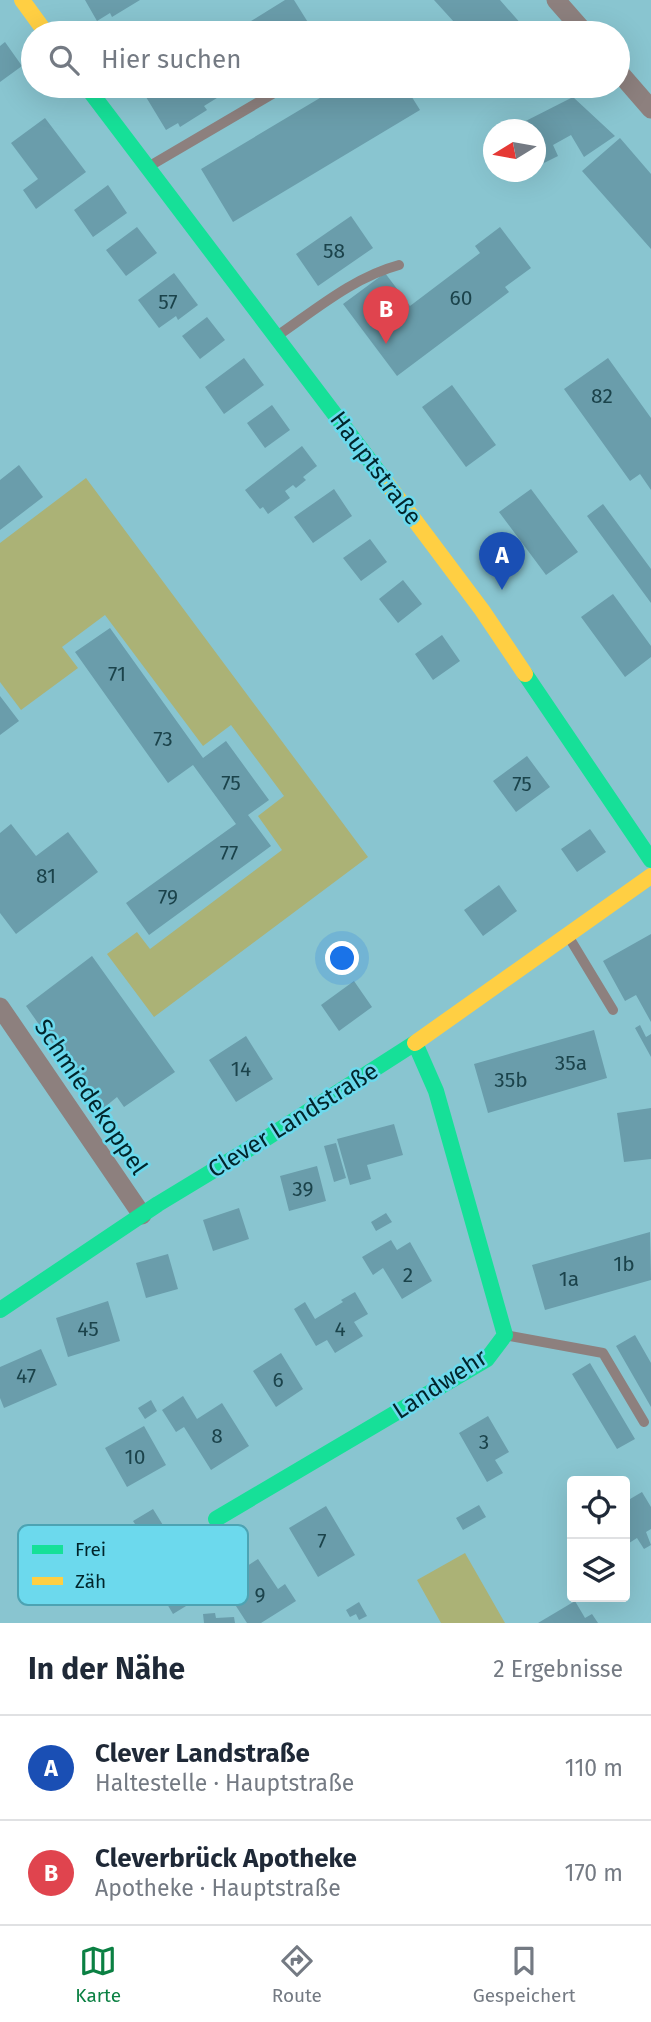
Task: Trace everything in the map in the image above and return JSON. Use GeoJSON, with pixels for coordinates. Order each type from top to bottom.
{"type":"FeatureCollection","features":[{"type":"Feature","properties":{"kind":"street"},"geometry":{"type":"LineString","coordinates":[[22,0],[37,21]]}},
{"type":"Feature","properties":{"kind":"street"},"geometry":{"type":"LineString","coordinates":[[556,0],[574,21]]}},
{"type":"Feature","properties":{"kind":"street"},"geometry":{"type":"LineString","coordinates":[[630,85],[651,109]]}},
{"type":"Feature","properties":{"kind":"street","name":"Hauptstraße"},"geometry":{"type":"LineString","coordinates":[[95,98],[482,610],[651,860]]}},
{"type":"Feature","properties":{"kind":"street","name":"Clever Landstraße"},"geometry":{"type":"LineString","coordinates":[[0,1310],[142,1215],[415,1043],[651,876]]}},
{"type":"Feature","properties":{"kind":"street","name":"Schmiedekoppel"},"geometry":{"type":"LineString","coordinates":[[0,1007],[142,1215]]}},
{"type":"Feature","properties":{"kind":"street","name":"Landwehr"},"geometry":{"type":"LineString","coordinates":[[216,1519],[487,1359],[505,1335],[436,1091],[415,1043]]}},
{"type":"Feature","properties":{"kind":"lane"},"geometry":{"type":"LineString","coordinates":[[147,167],[265,98]]}},
{"type":"Feature","properties":{"kind":"lane"},"geometry":{"type":"LineString","coordinates":[[276,337],[358,282],[399,265]]}},
{"type":"Feature","properties":{"kind":"lane"},"geometry":{"type":"LineString","coordinates":[[568,936],[613,1010]]}},
{"type":"Feature","properties":{"kind":"lane"},"geometry":{"type":"LineString","coordinates":[[505,1335],[603,1353],[644,1422]]}},
{"type":"Feature","properties":{"kind":"green space"},"geometry":{"type":"Polygon","coordinates":[[[86,478],[368,857],[154,1017],[107,954],[137,932],[150,949],[282,850],[258,816],[284,796],[231,725],[203,746],[105,615],[62,647],[78,668],[21,710],[0,682],[0,543],[86,478]]]}},
{"type":"Feature","properties":{"kind":"green space"},"geometry":{"type":"Polygon","coordinates":[[[465,1553],[505,1623],[441,1623],[417,1580],[465,1553]]]}},
{"type":"Feature","properties":{"kind":"building"},"geometry":{"type":"Polygon","coordinates":[[[85,0],[140,0],[112,17],[110,13],[97,21],[85,0]]]}},
{"type":"Feature","properties":{"kind":"building"},"geometry":{"type":"Polygon","coordinates":[[[285,0],[294,0],[307,21],[251,21],[285,0]]]}},
{"type":"Feature","properties":{"kind":"building"},"geometry":{"type":"Polygon","coordinates":[[[434,0],[500,0],[518,21],[453,21],[434,0]]]}},
{"type":"Feature","properties":{"kind":"building"},"geometry":{"type":"Polygon","coordinates":[[[5,42],[21,67],[0,82],[0,46],[5,42]]]}},
{"type":"Feature","properties":{"kind":"building"},"geometry":{"type":"Polygon","coordinates":[[[147,98],[217,98],[204,106],[207,110],[180,127],[178,123],[166,130],[147,98]]]}},
{"type":"Feature","properties":{"kind":"building"},"geometry":{"type":"Polygon","coordinates":[[[320,98],[412,98],[420,110],[233,222],[201,169],[320,98]]]}},
{"type":"Feature","properties":{"kind":"building"},"geometry":{"type":"Polygon","coordinates":[[[571,98],[615,136],[584,157],[571,135],[553,145],[558,156],[546,162],[546,119],[530,119],[571,98]]]}},
{"type":"Feature","properties":{"kind":"building"},"geometry":{"type":"Polygon","coordinates":[[[45,118],[86,172],[36,209],[23,190],[38,179],[11,143],[45,118]]]}},
{"type":"Feature","properties":{"kind":"building"},"geometry":{"type":"Polygon","coordinates":[[[620,138],[651,174],[651,249],[582,171],[620,138]]]}},
{"type":"Feature","properties":{"kind":"building"},"geometry":{"type":"Polygon","coordinates":[[[108,185],[127,213],[93,237],[74,210],[108,185]]]}},
{"type":"Feature","properties":{"kind":"building"},"geometry":{"type":"Polygon","coordinates":[[[351,216],[373,248],[318,286],[296,254],[351,216]]]}},
{"type":"Feature","properties":{"kind":"building"},"geometry":{"type":"Polygon","coordinates":[[[137,227],[157,253],[126,276],[106,250],[137,227]]]}},
{"type":"Feature","properties":{"kind":"building"},"geometry":{"type":"Polygon","coordinates":[[[500,227],[531,268],[505,287],[509,292],[397,376],[343,304],[385,273],[410,306],[480,253],[475,246],[500,227]]]}},
{"type":"Feature","properties":{"kind":"building"},"geometry":{"type":"Polygon","coordinates":[[[174,273],[198,305],[178,320],[176,316],[159,328],[138,300],[174,273]]]}},
{"type":"Feature","properties":{"kind":"building"},"geometry":{"type":"Polygon","coordinates":[[[207,317],[225,340],[200,359],[182,336],[207,317]]]}},
{"type":"Feature","properties":{"kind":"building"},"geometry":{"type":"Polygon","coordinates":[[[244,358],[264,385],[224,414],[205,387],[244,358]]]}},
{"type":"Feature","properties":{"kind":"building"},"geometry":{"type":"Polygon","coordinates":[[[608,358],[651,418],[651,490],[640,474],[630,481],[564,389],[608,358]]]}},
{"type":"Feature","properties":{"kind":"building"},"geometry":{"type":"Polygon","coordinates":[[[452,385],[496,445],[466,467],[422,407],[452,385]]]}},
{"type":"Feature","properties":{"kind":"building"},"geometry":{"type":"Polygon","coordinates":[[[272,405],[290,430],[265,448],[247,423],[272,405]]]}},
{"type":"Feature","properties":{"kind":"building"},"geometry":{"type":"Polygon","coordinates":[[[302,446],[317,466],[303,477],[306,480],[296,488],[293,485],[285,491],[290,498],[268,514],[263,507],[260,509],[245,490],[302,446]]]}},
{"type":"Feature","properties":{"kind":"building"},"geometry":{"type":"Polygon","coordinates":[[[19,465],[43,497],[0,530],[0,480],[19,465]]]}},
{"type":"Feature","properties":{"kind":"building"},"geometry":{"type":"Polygon","coordinates":[[[334,489],[352,516],[313,543],[294,517],[334,489]]]}},
{"type":"Feature","properties":{"kind":"building"},"geometry":{"type":"Polygon","coordinates":[[[531,489],[578,552],[546,575],[499,512],[531,489]]]}},
{"type":"Feature","properties":{"kind":"building"},"geometry":{"type":"Polygon","coordinates":[[[603,504],[651,569],[651,603],[587,516],[603,504]]]}},
{"type":"Feature","properties":{"kind":"building"},"geometry":{"type":"Polygon","coordinates":[[[370,539],[387,562],[361,581],[343,558],[370,539]]]}},
{"type":"Feature","properties":{"kind":"building"},"geometry":{"type":"Polygon","coordinates":[[[403,580],[422,604],[398,623],[379,599],[403,580]]]}},
{"type":"Feature","properties":{"kind":"building"},"geometry":{"type":"Polygon","coordinates":[[[613,594],[651,646],[651,657],[625,677],[581,617],[613,594]]]}},
{"type":"Feature","properties":{"kind":"building"},"geometry":{"type":"Polygon","coordinates":[[[110,628],[203,758],[226,741],[269,800],[248,815],[271,846],[149,935],[126,903],[236,824],[193,765],[168,783],[75,652],[110,628]]]}},
{"type":"Feature","properties":{"kind":"building"},"geometry":{"type":"Polygon","coordinates":[[[442,635],[460,661],[433,680],[415,654],[442,635]]]}},
{"type":"Feature","properties":{"kind":"building"},"geometry":{"type":"Polygon","coordinates":[[[0,696],[19,721],[0,735],[0,696]]]}},
{"type":"Feature","properties":{"kind":"building"},"geometry":{"type":"Polygon","coordinates":[[[527,756],[550,787],[516,812],[493,781],[527,756]]]}},
{"type":"Feature","properties":{"kind":"building"},"geometry":{"type":"Polygon","coordinates":[[[11,824],[36,856],[68,832],[98,872],[16,934],[0,913],[0,833],[11,824]]]}},
{"type":"Feature","properties":{"kind":"building"},"geometry":{"type":"Polygon","coordinates":[[[590,829],[606,852],[577,872],[561,849],[590,829]]]}},
{"type":"Feature","properties":{"kind":"building"},"geometry":{"type":"Polygon","coordinates":[[[499,885],[517,911],[483,936],[464,910],[499,885]]]}},
{"type":"Feature","properties":{"kind":"building"},"geometry":{"type":"Polygon","coordinates":[[[651,934],[651,1022],[636,995],[625,1001],[603,961],[651,934]]]}},
{"type":"Feature","properties":{"kind":"building"},"geometry":{"type":"Polygon","coordinates":[[[92,956],[175,1072],[124,1107],[117,1097],[100,1111],[26,1006],[92,956]]]}},
{"type":"Feature","properties":{"kind":"building"},"geometry":{"type":"Polygon","coordinates":[[[354,981],[372,1007],[339,1031],[321,1005],[354,981]]]}},
{"type":"Feature","properties":{"kind":"building"},"geometry":{"type":"Polygon","coordinates":[[[640,1025],[646,1037],[651,1034],[651,1057],[635,1028],[640,1025]]]}},
{"type":"Feature","properties":{"kind":"building"},"geometry":{"type":"Polygon","coordinates":[[[594,1030],[607,1078],[488,1113],[474,1064],[594,1030]]]}},
{"type":"Feature","properties":{"kind":"building"},"geometry":{"type":"Polygon","coordinates":[[[246,1036],[273,1079],[236,1102],[209,1060],[246,1036]]]}},
{"type":"Feature","properties":{"kind":"building"},"geometry":{"type":"Polygon","coordinates":[[[651,1108],[651,1159],[624,1162],[617,1113],[651,1108]]]}},
{"type":"Feature","properties":{"kind":"building"},"geometry":{"type":"Polygon","coordinates":[[[394,1124],[403,1155],[367,1165],[371,1179],[350,1185],[337,1139],[394,1124]]]}},
{"type":"Feature","properties":{"kind":"building"},"geometry":{"type":"Polygon","coordinates":[[[336,1143],[346,1178],[334,1182],[324,1146],[336,1143]]]}},
{"type":"Feature","properties":{"kind":"building"},"geometry":{"type":"Polygon","coordinates":[[[317,1166],[326,1201],[289,1211],[280,1176],[317,1166]]]}},
{"type":"Feature","properties":{"kind":"building"},"geometry":{"type":"Polygon","coordinates":[[[239,1208],[249,1239],[213,1251],[203,1220],[239,1208]]]}},
{"type":"Feature","properties":{"kind":"building"},"geometry":{"type":"Polygon","coordinates":[[[386,1213],[392,1222],[376,1231],[371,1222],[386,1213]]]}},
{"type":"Feature","properties":{"kind":"building"},"geometry":{"type":"Polygon","coordinates":[[[650,1232],[651,1280],[545,1310],[532,1265],[650,1232]]]}},
{"type":"Feature","properties":{"kind":"building"},"geometry":{"type":"Polygon","coordinates":[[[391,1240],[397,1250],[410,1242],[432,1281],[402,1299],[383,1268],[373,1275],[362,1257],[391,1240]]]}},
{"type":"Feature","properties":{"kind":"building"},"geometry":{"type":"Polygon","coordinates":[[[168,1254],[178,1289],[146,1298],[136,1263],[168,1254]]]}},
{"type":"Feature","properties":{"kind":"building"},"geometry":{"type":"Polygon","coordinates":[[[355,1292],[368,1314],[354,1322],[363,1336],[335,1353],[327,1340],[316,1346],[294,1309],[305,1302],[315,1319],[355,1292]]]}},
{"type":"Feature","properties":{"kind":"building"},"geometry":{"type":"Polygon","coordinates":[[[108,1301],[120,1341],[68,1357],[56,1318],[108,1301]]]}},
{"type":"Feature","properties":{"kind":"building"},"geometry":{"type":"Polygon","coordinates":[[[635,1335],[651,1363],[651,1407],[616,1346],[635,1335]]]}},
{"type":"Feature","properties":{"kind":"building"},"geometry":{"type":"Polygon","coordinates":[[[41,1349],[57,1385],[4,1408],[0,1398],[0,1367],[41,1349]]]}},
{"type":"Feature","properties":{"kind":"building"},"geometry":{"type":"Polygon","coordinates":[[[281,1353],[303,1389],[276,1407],[253,1371],[281,1353]]]}},
{"type":"Feature","properties":{"kind":"building"},"geometry":{"type":"Polygon","coordinates":[[[590,1363],[635,1439],[617,1449],[572,1374],[590,1363]]]}},
{"type":"Feature","properties":{"kind":"building"},"geometry":{"type":"Polygon","coordinates":[[[183,1396],[197,1419],[222,1403],[249,1446],[211,1470],[184,1427],[176,1432],[162,1410],[183,1396]]]}},
{"type":"Feature","properties":{"kind":"building"},"geometry":{"type":"Polygon","coordinates":[[[151,1400],[157,1411],[145,1419],[138,1408],[151,1400]]]}},
{"type":"Feature","properties":{"kind":"building"},"geometry":{"type":"Polygon","coordinates":[[[488,1416],[509,1452],[495,1460],[503,1473],[487,1482],[459,1433],[488,1416]]]}},
{"type":"Feature","properties":{"kind":"building"},"geometry":{"type":"Polygon","coordinates":[[[144,1426],[166,1465],[127,1487],[105,1448],[144,1426]]]}},
{"type":"Feature","properties":{"kind":"building"},"geometry":{"type":"Polygon","coordinates":[[[642,1492],[651,1507],[651,1529],[646,1532],[651,1545],[644,1549],[637,1538],[630,1542],[630,1499],[642,1492]]]}},
{"type":"Feature","properties":{"kind":"building"},"geometry":{"type":"Polygon","coordinates":[[[479,1505],[486,1517],[463,1530],[456,1518],[479,1505]]]}},
{"type":"Feature","properties":{"kind":"building"},"geometry":{"type":"Polygon","coordinates":[[[326,1506],[355,1555],[318,1577],[289,1528],[326,1506]]]}},
{"type":"Feature","properties":{"kind":"building"},"geometry":{"type":"Polygon","coordinates":[[[153,1509],[163,1525],[136,1525],[133,1521],[153,1509]]]}},
{"type":"Feature","properties":{"kind":"building"},"geometry":{"type":"Polygon","coordinates":[[[258,1559],[278,1589],[285,1584],[296,1601],[261,1623],[247,1623],[235,1605],[248,1605],[248,1565],[258,1559]]]}},
{"type":"Feature","properties":{"kind":"building"},"geometry":{"type":"Polygon","coordinates":[[[359,1602],[367,1616],[359,1620],[356,1614],[350,1617],[346,1610],[359,1602]]]}},
{"type":"Feature","properties":{"kind":"building"},"geometry":{"type":"Polygon","coordinates":[[[576,1602],[585,1618],[592,1614],[598,1623],[538,1623],[576,1602]]]}},
{"type":"Feature","properties":{"kind":"building"},"geometry":{"type":"Polygon","coordinates":[[[168,1605],[188,1605],[173,1614],[168,1605]]]}},
{"type":"Feature","properties":{"kind":"building"},"geometry":{"type":"Polygon","coordinates":[[[215,1613],[216,1618],[234,1617],[235,1623],[204,1623],[203,1614],[215,1613]]]}},
{"type":"Feature","properties":{"kind":"traffic: fast"},"geometry":{"type":"LineString","coordinates":[[95,98],[383,478]]}},
{"type":"Feature","properties":{"kind":"traffic: fast"},"geometry":{"type":"LineString","coordinates":[[525,674],[651,860]]}},
{"type":"Feature","properties":{"kind":"traffic: fast"},"geometry":{"type":"LineString","coordinates":[[0,1310],[158,1204],[415,1043]]}},
{"type":"Feature","properties":{"kind":"traffic: fast"},"geometry":{"type":"LineString","coordinates":[[216,1519],[487,1359],[505,1335],[436,1091],[415,1043]]}},
{"type":"Feature","properties":{"kind":"traffic: slow"},"geometry":{"type":"LineString","coordinates":[[22,0],[37,21]]}},
{"type":"Feature","properties":{"kind":"traffic: slow"},"geometry":{"type":"LineString","coordinates":[[383,478],[482,610],[525,674]]}},
{"type":"Feature","properties":{"kind":"traffic: slow"},"geometry":{"type":"LineString","coordinates":[[415,1043],[651,876]]}},
{"type":"Feature","properties":{"kind":"place","name":"Cleverbrück Apotheke"},"geometry":{"type":"Point","coordinates":[386,344]}},
{"type":"Feature","properties":{"kind":"place","name":"Clever Landstraße"},"geometry":{"type":"Point","coordinates":[502,590]}}]}
